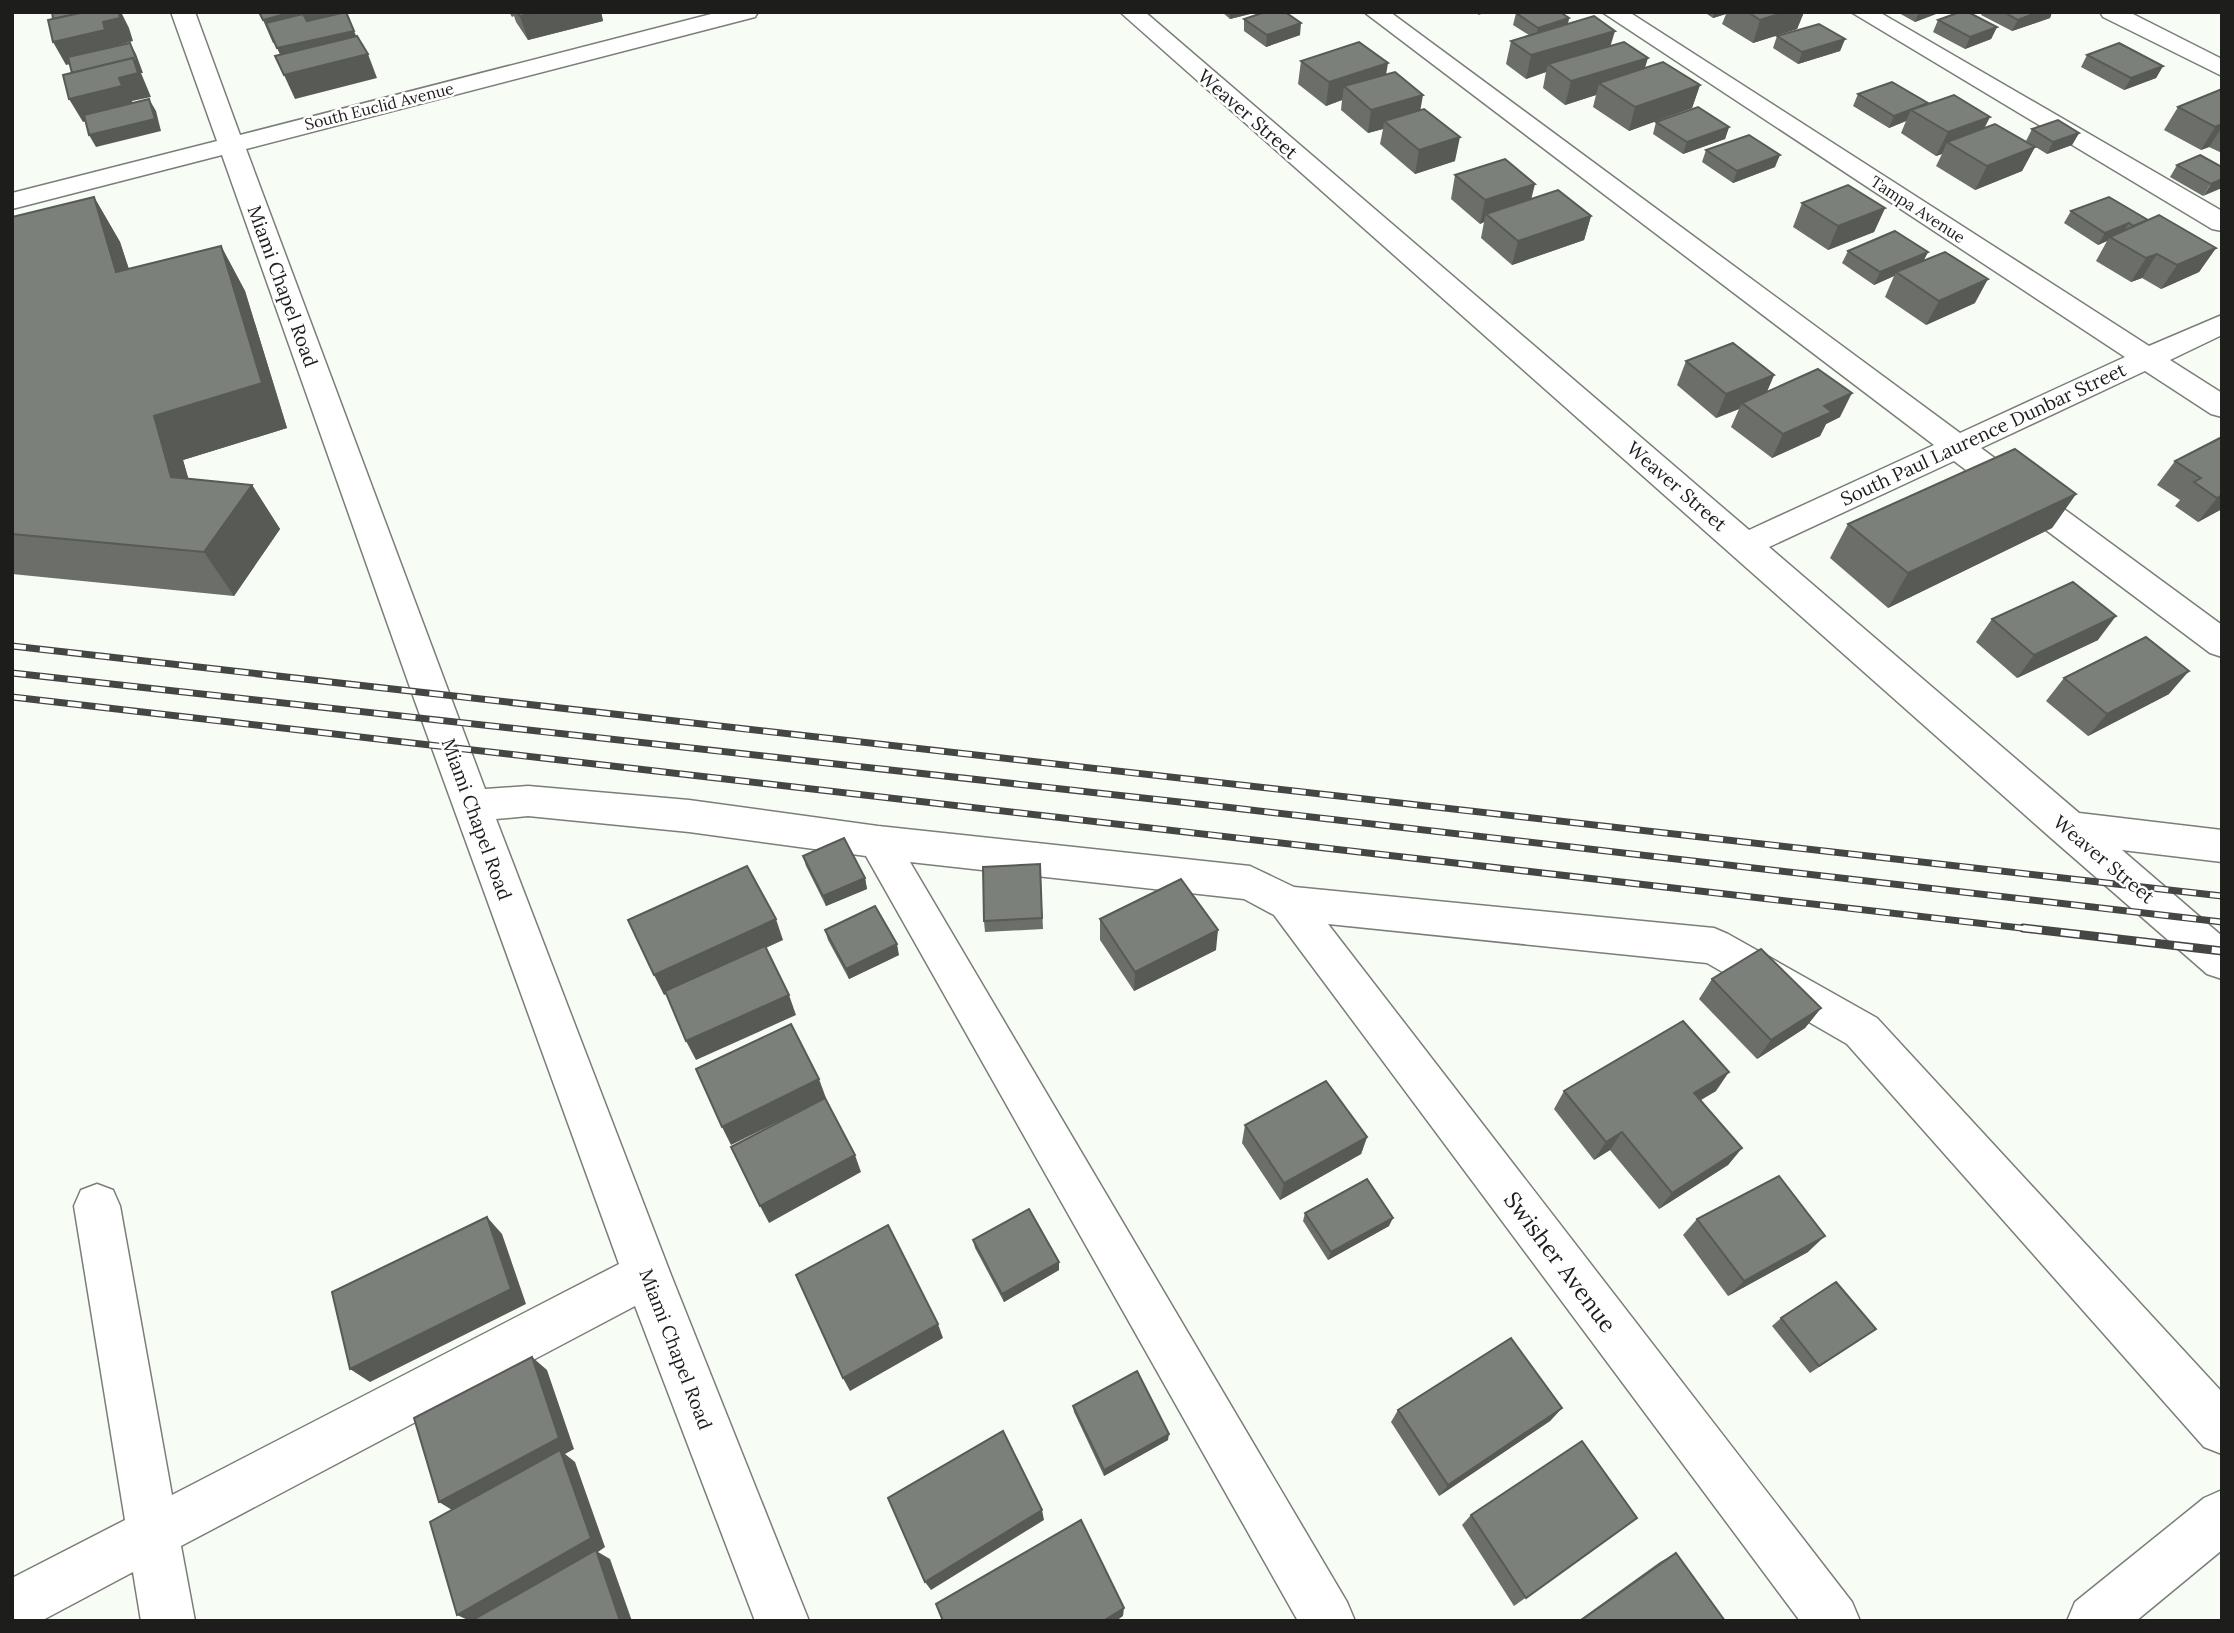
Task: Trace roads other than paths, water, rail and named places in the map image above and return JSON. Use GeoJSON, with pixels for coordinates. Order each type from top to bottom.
{"type":"FeatureCollection","features":[{"type":"Feature","properties":{"kind":"street","name":"Miami Chapel Road"},"geometry":{"type":"LineString","coordinates":[[183,12],[472,805],[647,1275],[782,1621]]}},
{"type":"Feature","properties":{"kind":"street","name":"South Euclid Avenue"},"geometry":{"type":"LineString","coordinates":[[12,201],[232,144],[664,22],[747,12]]}},
{"type":"Feature","properties":{"kind":"street","name":"Weaver Street"},"geometry":{"type":"LineString","coordinates":[[1131,12],[2222,961]]}},
{"type":"Feature","properties":{"kind":"street"},"geometry":{"type":"LineString","coordinates":[[1375,12],[2222,644]]}},
{"type":"Feature","properties":{"kind":"street","name":"Tampa Avenue"},"geometry":{"type":"LineString","coordinates":[[1613,12],[2222,407]]}},
{"type":"Feature","properties":{"kind":"street"},"geometry":{"type":"LineString","coordinates":[[1862,12],[2222,223]]}},
{"type":"Feature","properties":{"kind":"street"},"geometry":{"type":"LineString","coordinates":[[2111,12],[2222,69]]}},
{"type":"Feature","properties":{"kind":"street","name":"South Paul Laurence Dunbar Street"},"geometry":{"type":"LineString","coordinates":[[1745,545],[2222,324]]}},
{"type":"Feature","properties":{"kind":"street"},"geometry":{"type":"LineString","coordinates":[[472,805],[528,802],[689,816],[878,842],[1250,883],[1288,903],[1714,946],[1862,1031],[2222,1429]]}},
{"type":"Feature","properties":{"kind":"street"},"geometry":{"type":"LineString","coordinates":[[2065,827],[2222,846]]}},
{"type":"Feature","properties":{"kind":"street"},"geometry":{"type":"LineString","coordinates":[[878,842],[1328,1621]]}},
{"type":"Feature","properties":{"kind":"street","name":"Swisher Avenue"},"geometry":{"type":"LineString","coordinates":[[1288,903],[1833,1621]]}},
{"type":"Feature","properties":{"kind":"street"},"geometry":{"type":"LineString","coordinates":[[97,1206],[168,1621]]}},
{"type":"Feature","properties":{"kind":"street"},"geometry":{"type":"LineString","coordinates":[[12,1607],[647,1275]]}},
{"type":"Feature","properties":{"kind":"street"},"geometry":{"type":"LineString","coordinates":[[2094,1621],[2222,1516]]}},
{"type":"Feature","properties":{"kind":"railway"},"geometry":{"type":"LineString","coordinates":[[12,646],[2222,896]]}},
{"type":"Feature","properties":{"kind":"railway"},"geometry":{"type":"LineString","coordinates":[[12,673],[1225,807],[2222,922]]}},
{"type":"Feature","properties":{"kind":"railway"},"geometry":{"type":"LineString","coordinates":[[12,697],[2038,930]]}},
{"type":"Feature","properties":{"kind":"railway"},"geometry":{"type":"LineString","coordinates":[[2023,928],[2222,951]]}}]}
